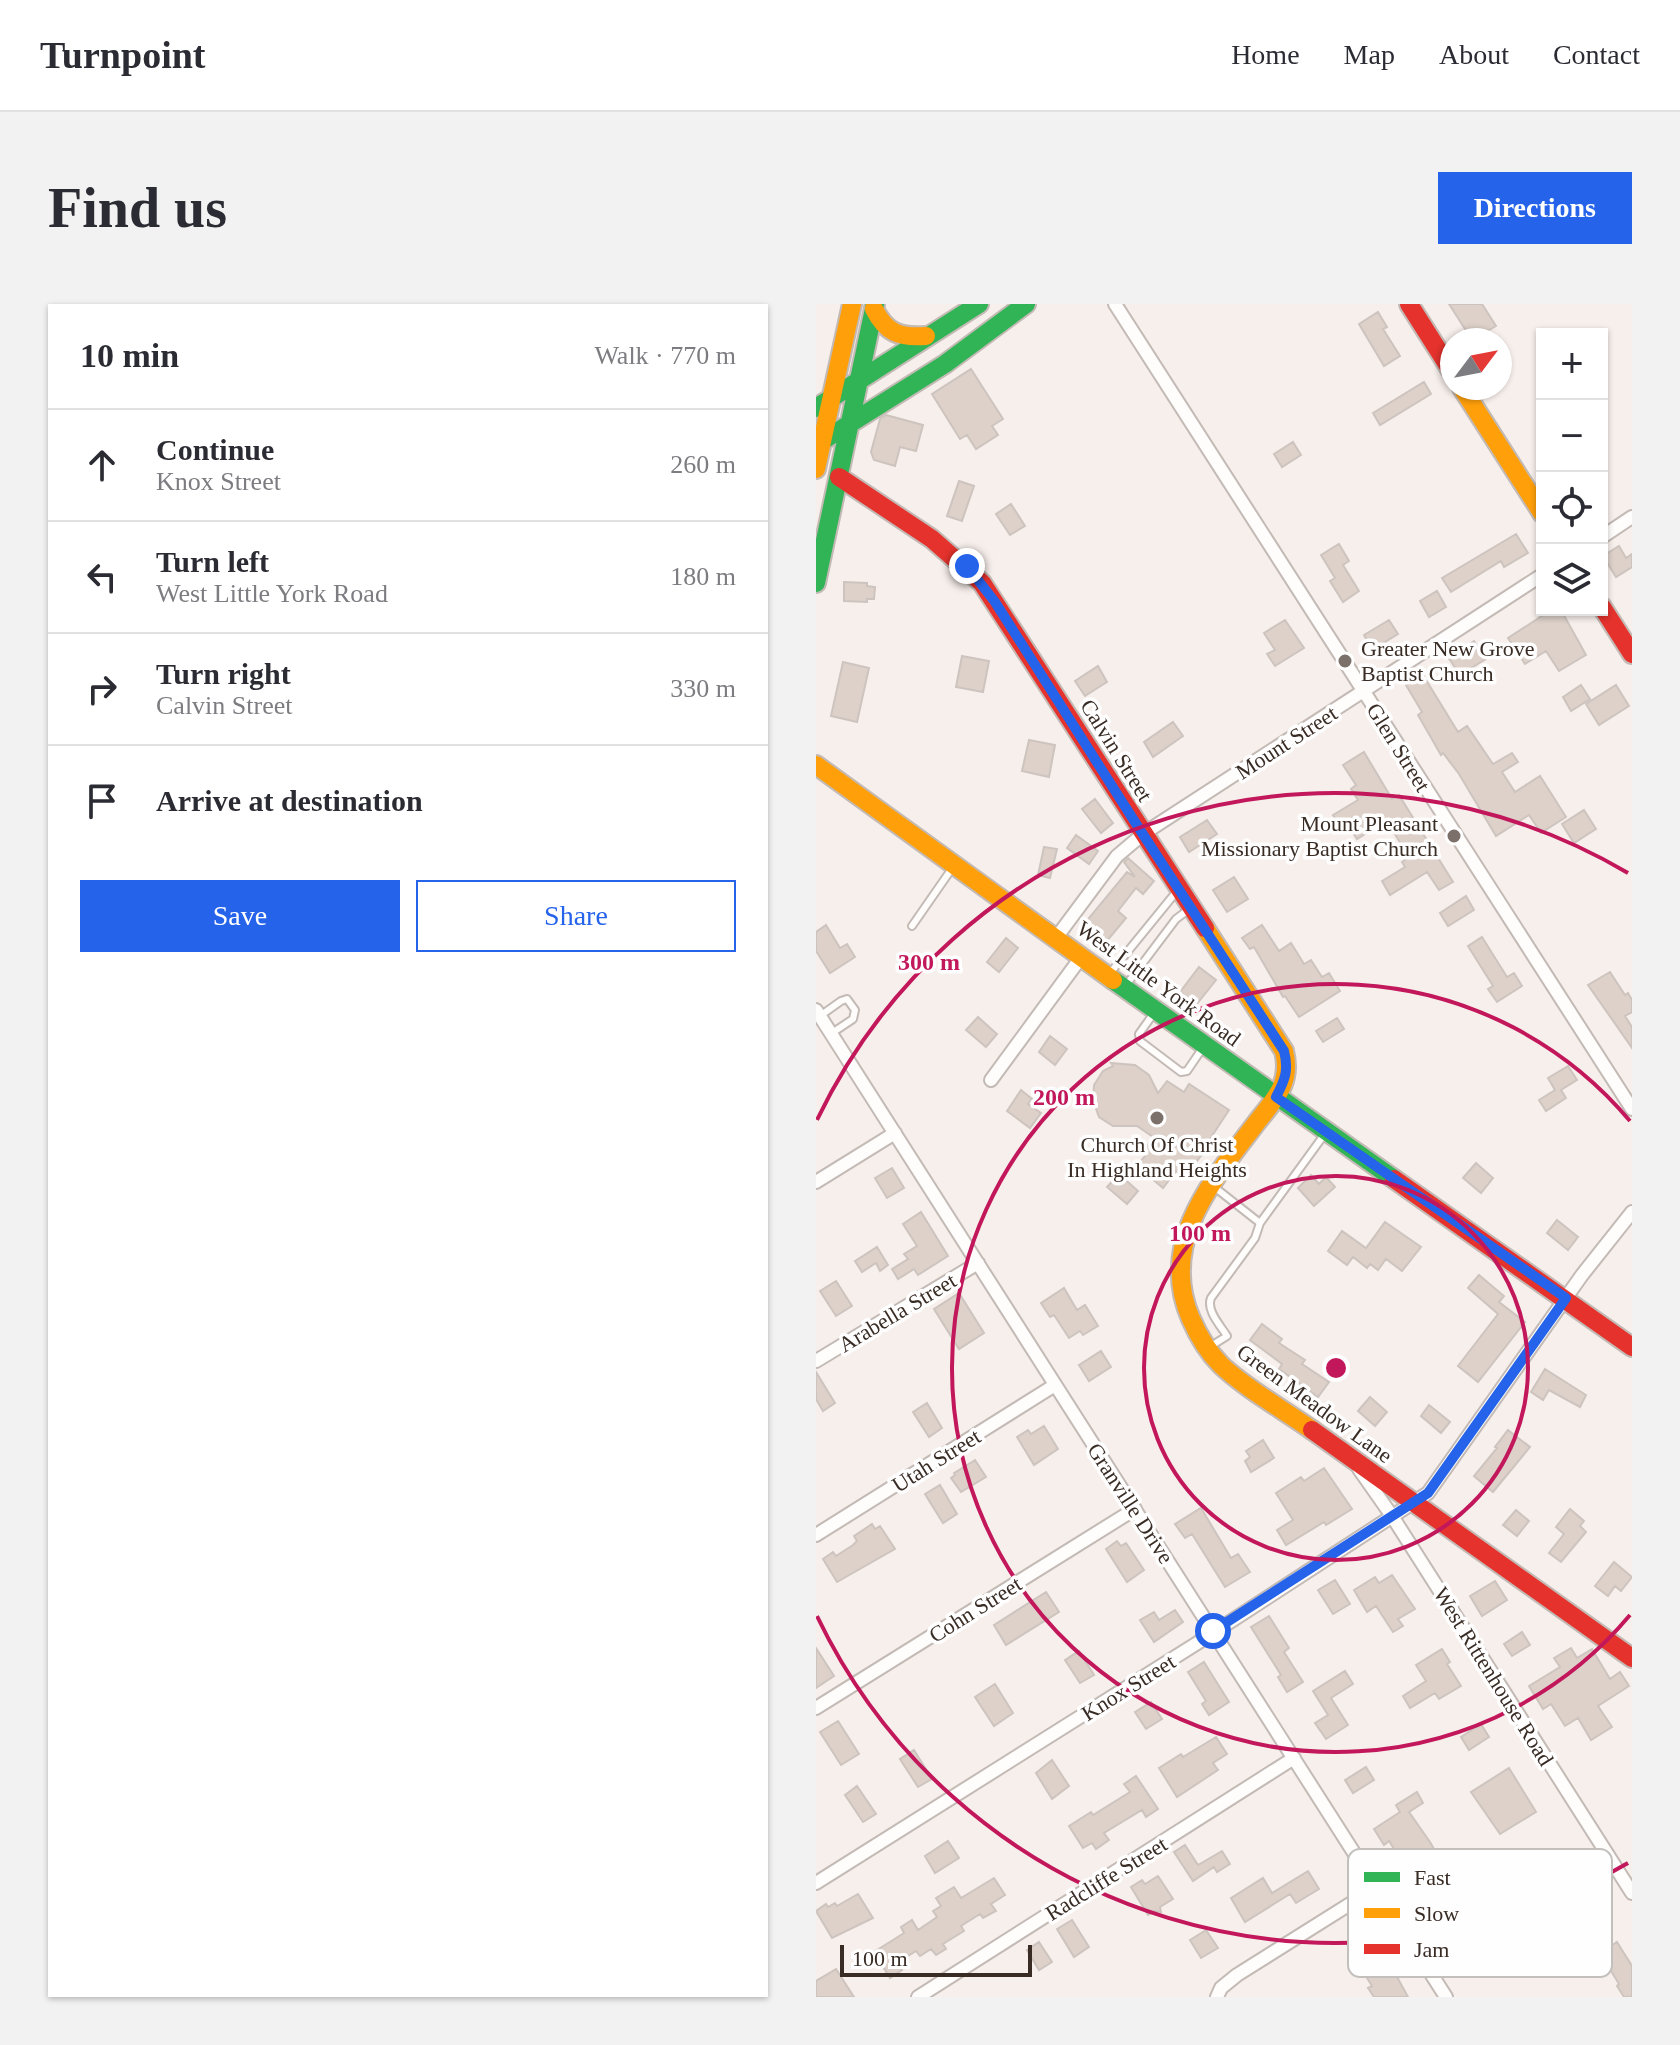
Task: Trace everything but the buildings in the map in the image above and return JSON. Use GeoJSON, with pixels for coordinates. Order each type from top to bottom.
{"type":"FeatureCollection","features":[{"type":"Feature","properties":{"kind":"street"},"geometry":{"type":"LineString","coordinates":[[816,469],[824,403],[852,304]]}},
{"type":"Feature","properties":{"kind":"street"},"geometry":{"type":"LineString","coordinates":[[824,403],[979,304]]}},
{"type":"Feature","properties":{"kind":"street"},"geometry":{"type":"LineString","coordinates":[[819,443],[945,364],[1026,304]]}},
{"type":"Feature","properties":{"kind":"street","name":"Glen Street"},"geometry":{"type":"LineString","coordinates":[[1115,304],[1632,1109]]}},
{"type":"Feature","properties":{"kind":"street"},"geometry":{"type":"LineString","coordinates":[[1409,304],[1440,353]]}},
{"type":"Feature","properties":{"kind":"street"},"geometry":{"type":"LineString","coordinates":[[874,306],[884,325],[903,339],[929,336]]}},
{"type":"Feature","properties":{"kind":"street"},"geometry":{"type":"LineString","coordinates":[[816,583],[819,556],[839,477],[874,306]]}},
{"type":"Feature","properties":{"kind":"street"},"geometry":{"type":"LineString","coordinates":[[1470,400],[1536,504]]}},
{"type":"Feature","properties":{"kind":"street","name":"Calvin Street"},"geometry":{"type":"LineString","coordinates":[[839,477],[943,547],[982,583],[1284,1051],[1288,1067],[1285,1082],[1276,1097]]}},
{"type":"Feature","properties":{"kind":"street"},"geometry":{"type":"LineString","coordinates":[[1608,533],[1632,517]]}},
{"type":"Feature","properties":{"kind":"street","name":"Mount Street"},"geometry":{"type":"LineString","coordinates":[[1056,938],[1117,856],[1143,834],[1536,579]]}},
{"type":"Feature","properties":{"kind":"street"},"geometry":{"type":"LineString","coordinates":[[1608,616],[1632,654]]}},
{"type":"Feature","properties":{"kind":"street","name":"West Little York Road"},"geometry":{"type":"LineString","coordinates":[[816,765],[1276,1097],[1632,1347]]}},
{"type":"Feature","properties":{"kind":"street"},"geometry":{"type":"LineString","coordinates":[[991,1080],[1082,956]]}},
{"type":"Feature","properties":{"kind":"street","name":"Granville Drive"},"geometry":{"type":"LineString","coordinates":[[817,1013],[1353,1849]]}},
{"type":"Feature","properties":{"kind":"street","name":"Green Meadow Lane"},"geometry":{"type":"LineString","coordinates":[[1276,1097],[1194,1209],[1179,1257],[1179,1277],[1186,1310],[1200,1341],[1222,1366],[1632,1658]]}},
{"type":"Feature","properties":{"kind":"street"},"geometry":{"type":"LineString","coordinates":[[816,1182],[895,1133]]}},
{"type":"Feature","properties":{"kind":"street","name":"Knox Street"},"geometry":{"type":"LineString","coordinates":[[816,1883],[1199,1642],[1428,1493],[1601,1249],[1632,1212]]}},
{"type":"Feature","properties":{"kind":"street","name":"Arabella Street"},"geometry":{"type":"LineString","coordinates":[[816,1361],[978,1263]]}},
{"type":"Feature","properties":{"kind":"street","name":"Utah Street"},"geometry":{"type":"LineString","coordinates":[[816,1535],[1055,1385]]}},
{"type":"Feature","properties":{"kind":"street","name":"West Rittenhouse Road"},"geometry":{"type":"LineString","coordinates":[[1353,1461],[1392,1516],[1604,1849]]}},
{"type":"Feature","properties":{"kind":"street","name":"Cohn Street"},"geometry":{"type":"LineString","coordinates":[[816,1708],[1135,1509]]}},
{"type":"Feature","properties":{"kind":"street","name":"Radcliffe Street"},"geometry":{"type":"LineString","coordinates":[[918,1997],[1294,1758]]}},
{"type":"Feature","properties":{"kind":"street","name":"West Rittenhouse Road"},"geometry":{"type":"LineString","coordinates":[[1612,1862],[1632,1893]]}},
{"type":"Feature","properties":{"kind":"street"},"geometry":{"type":"LineString","coordinates":[[1217,1997],[1221,1988],[1237,1975],[1348,1905]]}},
{"type":"Feature","properties":{"kind":"street","name":"Granville Drive"},"geometry":{"type":"LineString","coordinates":[[1433,1977],[1446,1997]]}},
{"type":"Feature","properties":{"kind":"lane"},"geometry":{"type":"LineString","coordinates":[[912,926],[956,865]]}},
{"type":"Feature","properties":{"kind":"lane"},"geometry":{"type":"LineString","coordinates":[[1109,975],[1179,889]]}},
{"type":"Feature","properties":{"kind":"lane"},"geometry":{"type":"LineString","coordinates":[[1125,987],[1176,919],[1191,908]]}},
{"type":"Feature","properties":{"kind":"lane"},"geometry":{"type":"LineString","coordinates":[[817,1013],[847,999],[855,1010],[853,1019],[831,1034]]}},
{"type":"Feature","properties":{"kind":"lane"},"geometry":{"type":"LineString","coordinates":[[1156,1010],[1139,1034],[1140,1041],[1181,1072],[1187,1071],[1204,1045]]}},
{"type":"Feature","properties":{"kind":"lane"},"geometry":{"type":"LineString","coordinates":[[1207,1349],[1227,1336],[1209,1303],[1255,1238],[1260,1223],[1326,1132]]}},
{"type":"Feature","properties":{"kind":"lane"},"geometry":{"type":"LineString","coordinates":[[1211,1184],[1260,1223]]}},
{"type":"Feature","properties":{"kind":"traffic: fast"},"geometry":{"type":"LineString","coordinates":[[816,583],[875,304]]}},
{"type":"Feature","properties":{"kind":"traffic: fast"},"geometry":{"type":"LineString","coordinates":[[816,408],[979,304]]}},
{"type":"Feature","properties":{"kind":"traffic: fast"},"geometry":{"type":"LineString","coordinates":[[816,445],[945,364],[1026,304]]}},
{"type":"Feature","properties":{"kind":"traffic: fast"},"geometry":{"type":"LineString","coordinates":[[1113,980],[1394,1179]]}},
{"type":"Feature","properties":{"kind":"traffic: slow"},"geometry":{"type":"LineString","coordinates":[[816,469],[852,304]]}},
{"type":"Feature","properties":{"kind":"traffic: slow"},"geometry":{"type":"LineString","coordinates":[[874,309],[889,329],[901,335],[926,336]]}},
{"type":"Feature","properties":{"kind":"traffic: slow"},"geometry":{"type":"LineString","coordinates":[[1470,400],[1536,504]]}},
{"type":"Feature","properties":{"kind":"traffic: slow"},"geometry":{"type":"LineString","coordinates":[[816,765],[1113,980]]}},
{"type":"Feature","properties":{"kind":"traffic: slow"},"geometry":{"type":"LineString","coordinates":[[1205,928],[1284,1051],[1286,1072],[1276,1097],[1224,1166],[1195,1213],[1181,1264],[1182,1291],[1194,1325],[1217,1360],[1241,1382],[1312,1430]]}},
{"type":"Feature","properties":{"kind":"traffic: jam"},"geometry":{"type":"LineString","coordinates":[[1409,304],[1440,353]]}},
{"type":"Feature","properties":{"kind":"traffic: jam"},"geometry":{"type":"LineString","coordinates":[[839,477],[932,539],[982,583],[1205,928]]}},
{"type":"Feature","properties":{"kind":"traffic: jam"},"geometry":{"type":"LineString","coordinates":[[1608,616],[1632,654]]}},
{"type":"Feature","properties":{"kind":"traffic: jam"},"geometry":{"type":"LineString","coordinates":[[1394,1179],[1632,1347]]}},
{"type":"Feature","properties":{"kind":"traffic: jam"},"geometry":{"type":"LineString","coordinates":[[1312,1430],[1632,1658]]}},
{"type":"Feature","properties":{"kind":"place","name":"Greater New Grove Baptist Church"},"geometry":{"type":"Point","coordinates":[1345,661]}},
{"type":"Feature","properties":{"kind":"place","name":"Mount Pleasant Missionary Baptist Church"},"geometry":{"type":"Point","coordinates":[1454,836]}},
{"type":"Feature","properties":{"kind":"place","name":"Church Of Christ In Highland Heights"},"geometry":{"type":"Point","coordinates":[1157,1118]}},
{"type":"Feature","properties":{"kind":"route"},"geometry":{"type":"LineString","coordinates":[[967,566],[995,602],[1284,1051],[1288,1067],[1285,1082],[1276,1097],[1566,1298],[1428,1493],[1213,1631]]}}]}
